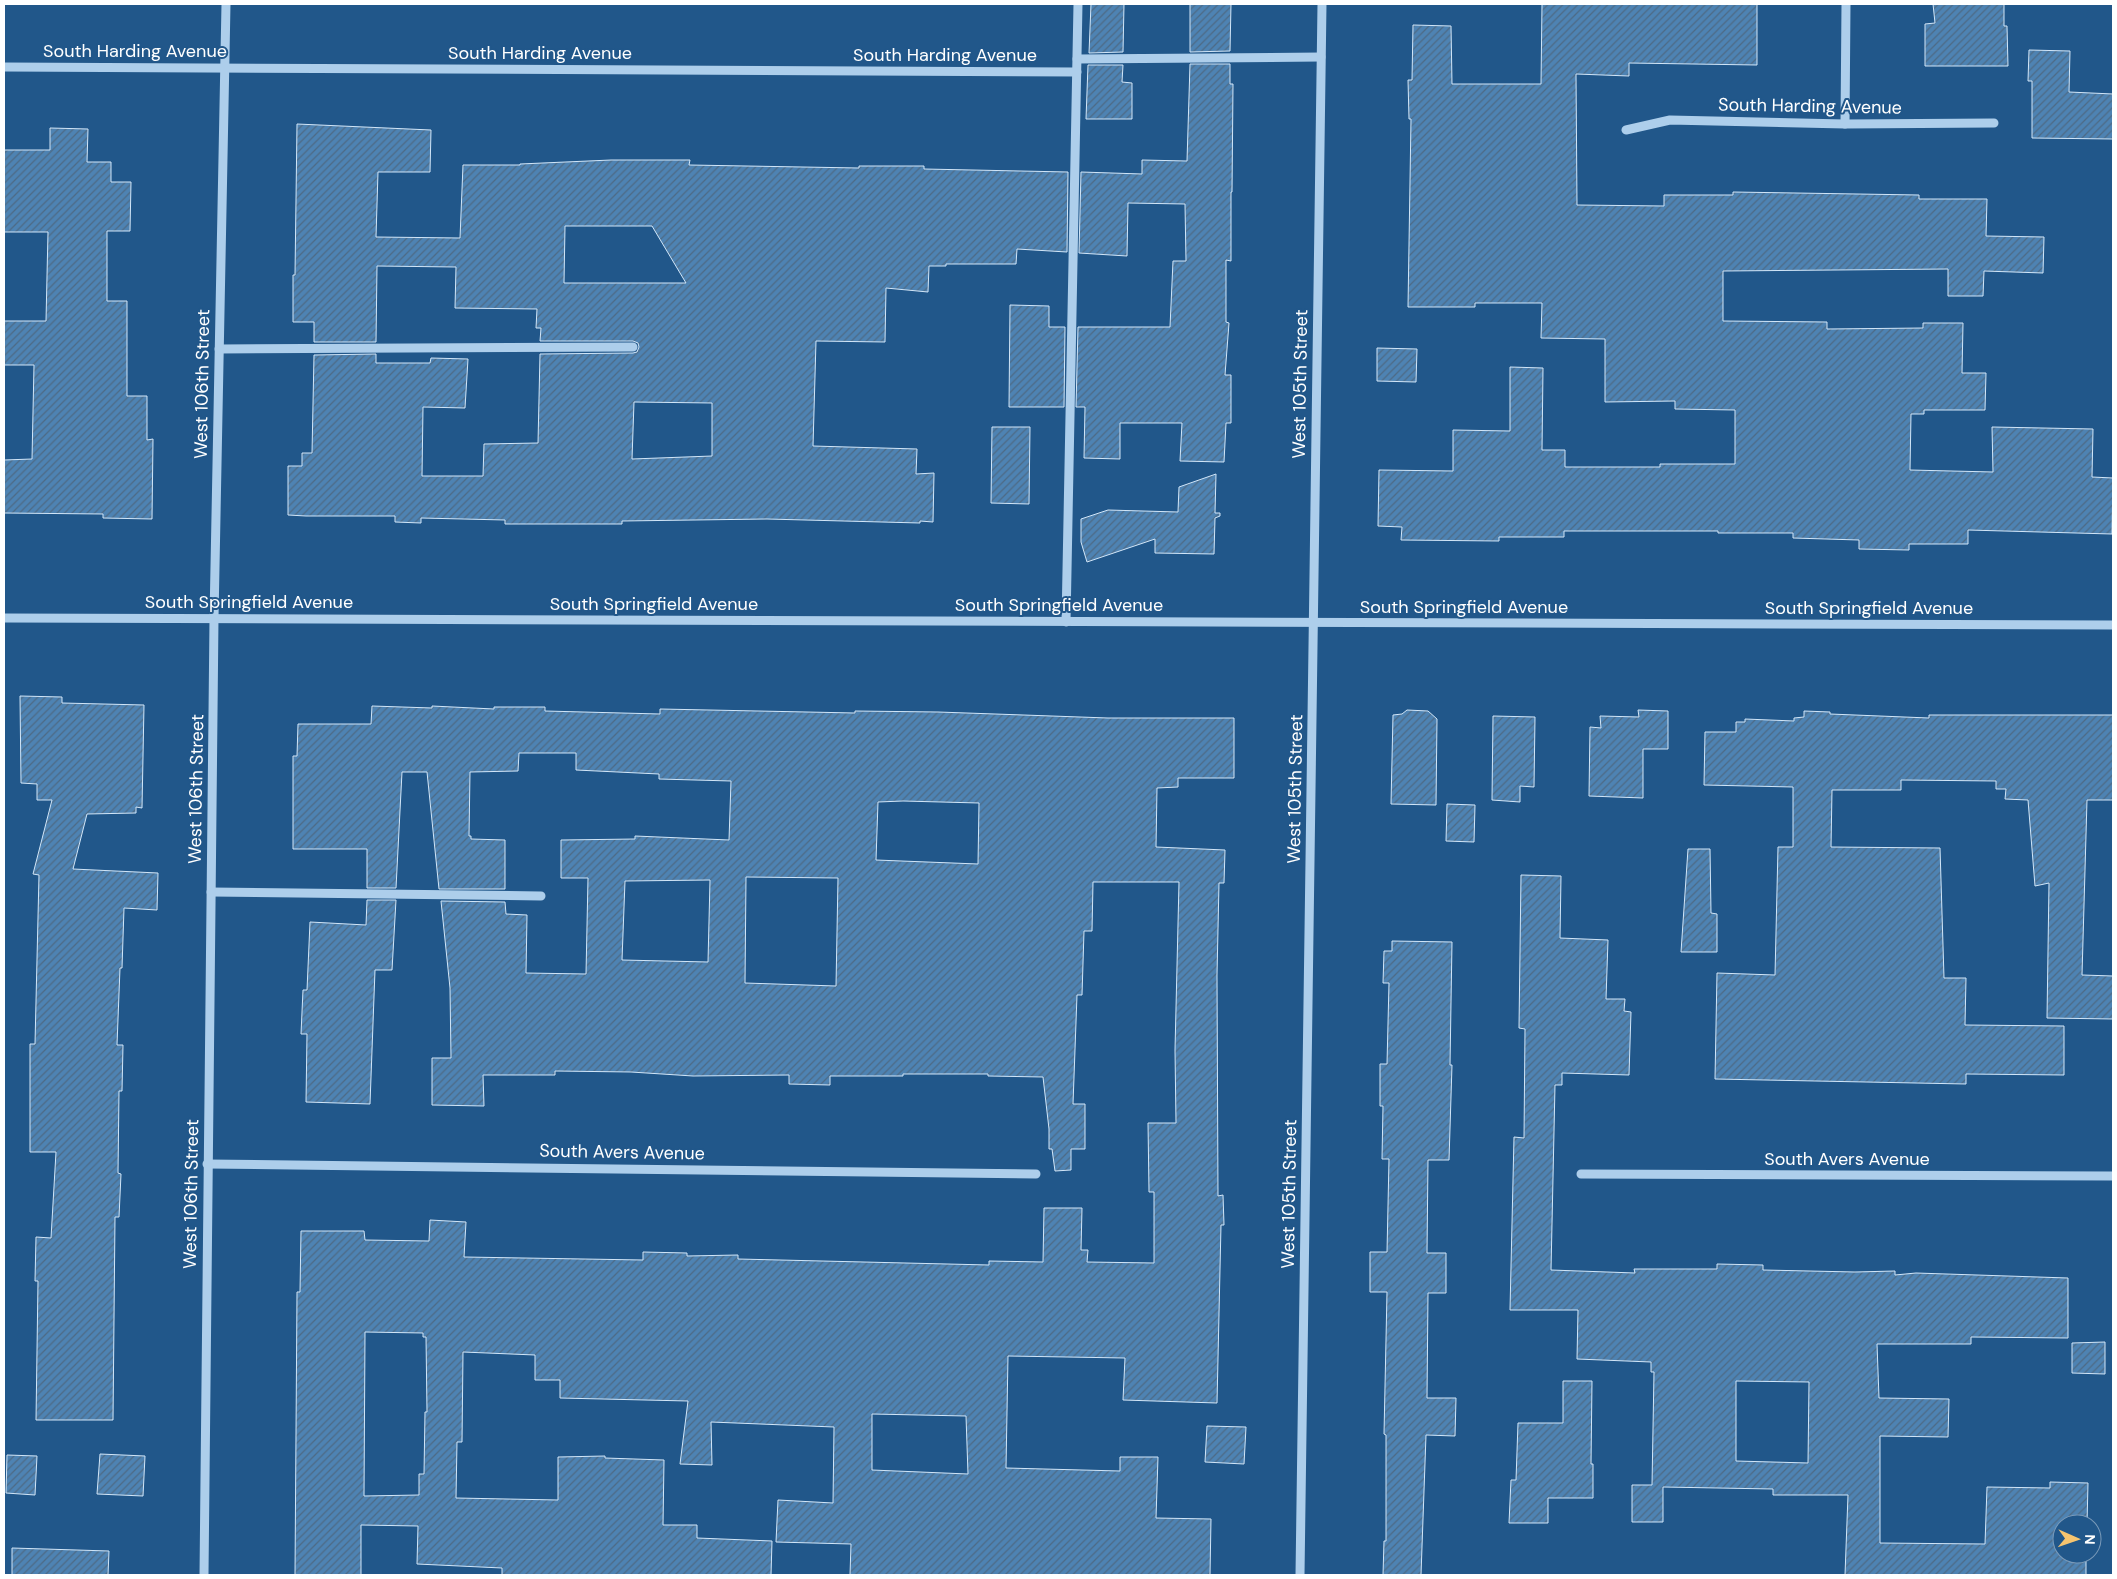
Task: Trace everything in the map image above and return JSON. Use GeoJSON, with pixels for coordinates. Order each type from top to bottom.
{"type":"FeatureCollection","features":[{"type":"Feature","properties":{"kind":"street","name":"West 106th Street"},"geometry":{"type":"LineString","coordinates":[[204,1575],[214,618],[226,4]]}},
{"type":"Feature","properties":{"kind":"street"},"geometry":{"type":"LineString","coordinates":[[1066,622],[1078,4]]}},
{"type":"Feature","properties":{"kind":"street","name":"West 105th Street"},"geometry":{"type":"LineString","coordinates":[[1300,1575],[1322,4]]}},
{"type":"Feature","properties":{"kind":"street"},"geometry":{"type":"LineString","coordinates":[[1845,124],[1846,4]]}},
{"type":"Feature","properties":{"kind":"street"},"geometry":{"type":"LineString","coordinates":[[1077,59],[1321,57]]}},
{"type":"Feature","properties":{"kind":"street","name":"South Harding Avenue"},"geometry":{"type":"LineString","coordinates":[[4,67],[1077,72]]}},
{"type":"Feature","properties":{"kind":"street","name":"South Harding Avenue"},"geometry":{"type":"LineString","coordinates":[[1626,130],[1670,120],[1845,124],[1994,123]]}},
{"type":"Feature","properties":{"kind":"street"},"geometry":{"type":"LineString","coordinates":[[219,349],[633,348]]}},
{"type":"Feature","properties":{"kind":"street","name":"South Springfield Avenue"},"geometry":{"type":"LineString","coordinates":[[4,618],[2113,625]]}},
{"type":"Feature","properties":{"kind":"street"},"geometry":{"type":"LineString","coordinates":[[211,892],[540,896]]}},
{"type":"Feature","properties":{"kind":"street","name":"South Avers Avenue"},"geometry":{"type":"LineString","coordinates":[[207,1164],[1036,1174]]}},
{"type":"Feature","properties":{"kind":"street","name":"South Avers Avenue"},"geometry":{"type":"LineString","coordinates":[[1582,1174],[2113,1176]]}},
{"type":"Feature","properties":{"kind":"building"},"geometry":{"type":"Polygon","coordinates":[[[1091,4],[1124,4],[1123,52],[1089,53],[1091,4]]]}},
{"type":"Feature","properties":{"kind":"building"},"geometry":{"type":"Polygon","coordinates":[[[1190,4],[1231,4],[1230,51],[1190,52],[1190,4]]]}},
{"type":"Feature","properties":{"kind":"building"},"geometry":{"type":"Polygon","coordinates":[[[1542,4],[1757,4],[1757,65],[1629,63],[1629,76],[1576,74],[1577,205],[1664,206],[1664,195],[1733,195],[1733,192],[1919,195],[1919,199],[1987,199],[1986,236],[2044,237],[2043,273],[1984,271],[1983,296],[1948,296],[1948,269],[1723,271],[1723,321],[1827,322],[1827,329],[1923,328],[1923,323],[1963,323],[1962,373],[1986,373],[1985,410],[1924,410],[1924,414],[1911,414],[1910,470],[1993,472],[1992,427],[2093,429],[2092,477],[2113,478],[2112,534],[1968,530],[1968,544],[1909,544],[1909,550],[1859,549],[1859,540],[1793,538],[1793,533],[1718,533],[1718,531],[1564,531],[1564,537],[1499,537],[1499,541],[1401,540],[1402,527],[1378,526],[1379,470],[1453,471],[1453,430],[1510,431],[1510,367],[1543,368],[1542,450],[1565,450],[1565,467],[1660,467],[1660,464],[1735,464],[1735,410],[1675,409],[1675,401],[1605,402],[1605,339],[1541,338],[1542,303],[1475,303],[1475,307],[1408,307],[1411,119],[1409,119],[1408,80],[1412,80],[1413,25],[1451,26],[1452,84],[1541,84],[1542,4]]]}},
{"type":"Feature","properties":{"kind":"building"},"geometry":{"type":"Polygon","coordinates":[[[1933,4],[2004,4],[2004,26],[2007,26],[2008,66],[1925,66],[1925,24],[1935,23],[1933,4]]]}},
{"type":"Feature","properties":{"kind":"building"},"geometry":{"type":"Polygon","coordinates":[[[2029,50],[2070,51],[2069,92],[2113,94],[2113,139],[2032,138],[2032,81],[2028,81],[2029,50]]]}},
{"type":"Feature","properties":{"kind":"building"},"geometry":{"type":"Polygon","coordinates":[[[1190,64],[1230,64],[1230,84],[1233,84],[1231,261],[1226,260],[1226,322],[1229,323],[1225,375],[1231,375],[1231,423],[1226,423],[1224,462],[1180,461],[1182,423],[1120,423],[1120,459],[1084,458],[1085,407],[1076,407],[1078,327],[1170,327],[1173,261],[1186,261],[1185,204],[1128,203],[1127,256],[1079,253],[1081,172],[1142,174],[1142,160],[1187,161],[1190,64]]]}},
{"type":"Feature","properties":{"kind":"building"},"geometry":{"type":"Polygon","coordinates":[[[1088,65],[1123,65],[1122,82],[1132,83],[1132,119],[1086,119],[1088,65]]]}},
{"type":"Feature","properties":{"kind":"building"},"geometry":{"type":"Polygon","coordinates":[[[297,124],[431,130],[430,172],[378,172],[376,237],[460,238],[463,165],[520,165],[611,160],[690,160],[689,165],[859,168],[859,166],[924,166],[924,169],[1068,172],[1067,252],[1017,249],[1016,264],[946,264],[946,266],[929,266],[928,292],[886,288],[885,342],[816,341],[813,446],[917,449],[916,474],[934,473],[933,522],[767,519],[622,521],[622,524],[505,524],[505,520],[421,518],[421,523],[395,522],[395,516],[288,515],[288,466],[302,466],[302,453],[312,453],[314,355],[376,354],[376,363],[430,363],[431,358],[468,359],[465,408],[423,407],[422,476],[483,476],[484,444],[538,443],[540,354],[633,353],[637,352],[639,347],[638,343],[633,341],[540,341],[541,328],[536,328],[537,309],[455,308],[456,267],[377,266],[376,342],[314,342],[314,322],[293,322],[293,275],[295,275],[297,124]],[[565,226],[564,283],[686,283],[652,226],[565,226]],[[634,402],[632,459],[712,456],[712,403],[634,402]]]}},
{"type":"Feature","properties":{"kind":"building"},"geometry":{"type":"Polygon","coordinates":[[[50,128],[88,129],[87,162],[111,162],[111,182],[131,182],[130,231],[107,231],[107,301],[127,301],[127,396],[147,396],[147,440],[153,439],[152,519],[103,518],[103,514],[4,513],[4,460],[32,459],[34,365],[4,365],[4,321],[46,321],[48,232],[4,232],[4,150],[50,150],[50,128]]]}},
{"type":"Feature","properties":{"kind":"building"},"geometry":{"type":"Polygon","coordinates":[[[1010,305],[1049,306],[1049,327],[1065,327],[1064,407],[1009,407],[1010,305]]]}},
{"type":"Feature","properties":{"kind":"building"},"geometry":{"type":"Polygon","coordinates":[[[1377,348],[1417,349],[1416,382],[1377,381],[1377,348]]]}},
{"type":"Feature","properties":{"kind":"building"},"geometry":{"type":"Polygon","coordinates":[[[992,427],[1030,427],[1029,504],[991,503],[992,427]]]}},
{"type":"Feature","properties":{"kind":"building"},"geometry":{"type":"Polygon","coordinates":[[[1216,474],[1215,513],[1220,513],[1220,516],[1215,518],[1214,554],[1155,553],[1155,539],[1087,562],[1081,542],[1081,519],[1108,510],[1178,512],[1179,487],[1216,474]]]}},
{"type":"Feature","properties":{"kind":"building"},"geometry":{"type":"Polygon","coordinates":[[[20,696],[62,697],[62,703],[144,705],[142,808],[136,807],[136,813],[87,814],[73,869],[158,873],[157,910],[124,908],[117,1045],[123,1045],[122,1091],[119,1091],[118,1173],[121,1174],[119,1217],[115,1217],[113,1420],[36,1420],[38,1281],[35,1281],[36,1237],[51,1238],[56,1152],[30,1152],[30,1044],[35,1044],[39,875],[33,874],[52,800],[37,800],[37,784],[21,783],[20,696]]]}},
{"type":"Feature","properties":{"kind":"building"},"geometry":{"type":"Polygon","coordinates":[[[372,706],[494,709],[494,707],[545,707],[545,711],[660,714],[660,709],[855,713],[855,711],[938,712],[1108,718],[1234,718],[1234,778],[1178,778],[1178,787],[1157,788],[1156,847],[1225,850],[1224,883],[1219,883],[1217,975],[1218,1196],[1223,1195],[1224,1225],[1221,1225],[1217,1403],[1123,1400],[1125,1358],[1008,1356],[1006,1468],[1120,1471],[1120,1457],[1158,1457],[1156,1518],[1211,1519],[1210,1575],[850,1575],[851,1544],[776,1542],[778,1500],[833,1503],[834,1427],[711,1422],[712,1465],[680,1464],[688,1401],[560,1398],[560,1380],[535,1380],[535,1355],[463,1352],[462,1442],[457,1442],[456,1498],[558,1500],[558,1457],[605,1456],[605,1458],[664,1460],[663,1525],[697,1525],[697,1538],[772,1541],[771,1575],[502,1575],[502,1568],[417,1564],[418,1526],[361,1525],[361,1575],[295,1575],[297,1292],[300,1292],[301,1231],[364,1231],[365,1240],[429,1241],[430,1220],[466,1222],[464,1257],[643,1260],[643,1252],[687,1253],[687,1256],[738,1255],[738,1259],[989,1265],[989,1261],[1043,1262],[1044,1208],[1082,1208],[1081,1250],[1088,1250],[1087,1262],[1154,1263],[1154,1192],[1149,1192],[1148,1123],[1176,1123],[1175,1050],[1179,882],[1093,882],[1092,931],[1084,931],[1082,995],[1077,995],[1073,1104],[1085,1104],[1085,1149],[1071,1149],[1071,1170],[1055,1171],[1052,1149],[1049,1149],[1049,1129],[1043,1077],[988,1076],[988,1074],[830,1076],[830,1085],[789,1084],[789,1075],[693,1076],[631,1072],[555,1071],[555,1075],[483,1075],[484,1106],[432,1105],[432,1058],[451,1058],[450,988],[441,901],[505,902],[506,914],[527,915],[526,973],[586,974],[588,878],[561,878],[561,840],[635,839],[635,836],[729,840],[731,781],[659,779],[659,774],[576,770],[576,753],[519,753],[518,771],[470,772],[469,836],[471,836],[471,839],[505,840],[505,889],[439,889],[427,772],[402,772],[396,888],[367,888],[367,849],[293,849],[293,756],[297,756],[298,724],[371,724],[372,706]],[[878,802],[876,860],[978,864],[979,803],[878,802]],[[746,877],[745,983],[836,986],[838,878],[746,877]],[[710,880],[625,881],[622,960],[708,962],[710,880]],[[365,1332],[364,1496],[419,1495],[419,1474],[424,1474],[425,1412],[427,1412],[426,1337],[423,1337],[423,1333],[365,1332]],[[872,1414],[872,1470],[968,1474],[966,1416],[872,1414]]]}},
{"type":"Feature","properties":{"kind":"building"},"geometry":{"type":"Polygon","coordinates":[[[1407,710],[1428,711],[1437,719],[1436,805],[1391,804],[1393,715],[1402,714],[1407,710]]]}},
{"type":"Feature","properties":{"kind":"building"},"geometry":{"type":"Polygon","coordinates":[[[1638,710],[1668,711],[1668,749],[1643,749],[1643,798],[1589,796],[1590,727],[1601,728],[1600,716],[1639,717],[1638,710]]]}},
{"type":"Feature","properties":{"kind":"building"},"geometry":{"type":"Polygon","coordinates":[[[1804,711],[1830,712],[1830,714],[1929,718],[1929,715],[2113,715],[2113,800],[2087,800],[2082,975],[2113,976],[2113,1019],[2047,1018],[2049,883],[2035,886],[2028,800],[2005,799],[2006,789],[1996,789],[1996,781],[1901,780],[1901,790],[1832,790],[1831,847],[1940,848],[1944,978],[1966,978],[1965,1025],[2064,1026],[2064,1075],[1966,1074],[1966,1084],[1715,1079],[1717,973],[1775,975],[1778,847],[1793,847],[1793,787],[1704,785],[1705,732],[1736,732],[1736,722],[1745,722],[1745,719],[1794,721],[1794,718],[1804,717],[1804,711]]]}},
{"type":"Feature","properties":{"kind":"building"},"geometry":{"type":"Polygon","coordinates":[[[1493,716],[1535,717],[1534,787],[1520,786],[1520,802],[1492,800],[1493,716]]]}},
{"type":"Feature","properties":{"kind":"building"},"geometry":{"type":"Polygon","coordinates":[[[1447,804],[1475,805],[1474,842],[1446,841],[1447,804]]]}},
{"type":"Feature","properties":{"kind":"building"},"geometry":{"type":"Polygon","coordinates":[[[1688,849],[1710,849],[1711,913],[1717,914],[1717,952],[1681,952],[1688,849]]]}},
{"type":"Feature","properties":{"kind":"building"},"geometry":{"type":"Polygon","coordinates":[[[1521,875],[1561,876],[1560,938],[1608,940],[1606,999],[1625,999],[1624,1011],[1631,1012],[1629,1075],[1562,1073],[1562,1085],[1555,1085],[1551,1270],[1635,1273],[1634,1269],[1717,1269],[1717,1264],[1763,1265],[1763,1270],[1895,1271],[1895,1275],[1916,1273],[2068,1278],[2068,1338],[1971,1337],[1971,1344],[1877,1344],[1879,1398],[1949,1399],[1948,1437],[1880,1436],[1880,1543],[1985,1544],[1987,1487],[2050,1488],[2050,1482],[2088,1483],[2087,1514],[2052,1514],[2052,1564],[2086,1564],[2086,1575],[1845,1575],[1848,1495],[1773,1495],[1773,1489],[1663,1487],[1663,1522],[1632,1522],[1632,1485],[1652,1485],[1654,1372],[1651,1372],[1651,1362],[1577,1359],[1578,1310],[1510,1310],[1514,1137],[1524,1138],[1525,1029],[1519,1028],[1521,875]],[[1736,1381],[1736,1461],[1808,1463],[1809,1382],[1736,1381]]]}},
{"type":"Feature","properties":{"kind":"building"},"geometry":{"type":"Polygon","coordinates":[[[367,900],[396,900],[392,970],[375,970],[370,1104],[306,1102],[307,1034],[301,1034],[303,990],[307,990],[310,922],[366,925],[367,900]]]}},
{"type":"Feature","properties":{"kind":"building"},"geometry":{"type":"Polygon","coordinates":[[[1392,941],[1452,942],[1450,1065],[1452,1065],[1449,1160],[1428,1160],[1427,1253],[1446,1253],[1446,1293],[1428,1293],[1427,1398],[1456,1398],[1455,1436],[1426,1435],[1421,1575],[1383,1575],[1384,1541],[1386,1541],[1386,1435],[1384,1434],[1387,1292],[1370,1292],[1370,1252],[1387,1252],[1389,1159],[1382,1159],[1383,1106],[1380,1106],[1380,1064],[1387,1064],[1389,983],[1383,983],[1384,951],[1392,951],[1392,941]]]}},
{"type":"Feature","properties":{"kind":"building"},"geometry":{"type":"Polygon","coordinates":[[[2105,1342],[2105,1374],[2072,1373],[2072,1343],[2105,1342]]]}},
{"type":"Feature","properties":{"kind":"building"},"geometry":{"type":"Polygon","coordinates":[[[1563,1381],[1592,1381],[1591,1464],[1593,1464],[1593,1498],[1548,1498],[1548,1523],[1509,1523],[1511,1480],[1516,1480],[1518,1423],[1563,1423],[1563,1381]]]}},
{"type":"Feature","properties":{"kind":"building"},"geometry":{"type":"Polygon","coordinates":[[[1207,1426],[1246,1427],[1244,1464],[1205,1462],[1207,1426]]]}},
{"type":"Feature","properties":{"kind":"building"},"geometry":{"type":"Polygon","coordinates":[[[100,1454],[145,1456],[143,1496],[97,1494],[100,1454]]]}},
{"type":"Feature","properties":{"kind":"building"},"geometry":{"type":"Polygon","coordinates":[[[7,1455],[37,1456],[35,1495],[6,1493],[7,1455]]]}},
{"type":"Feature","properties":{"kind":"building"},"geometry":{"type":"Polygon","coordinates":[[[12,1548],[109,1551],[108,1575],[12,1575],[12,1548]]]}}]}
